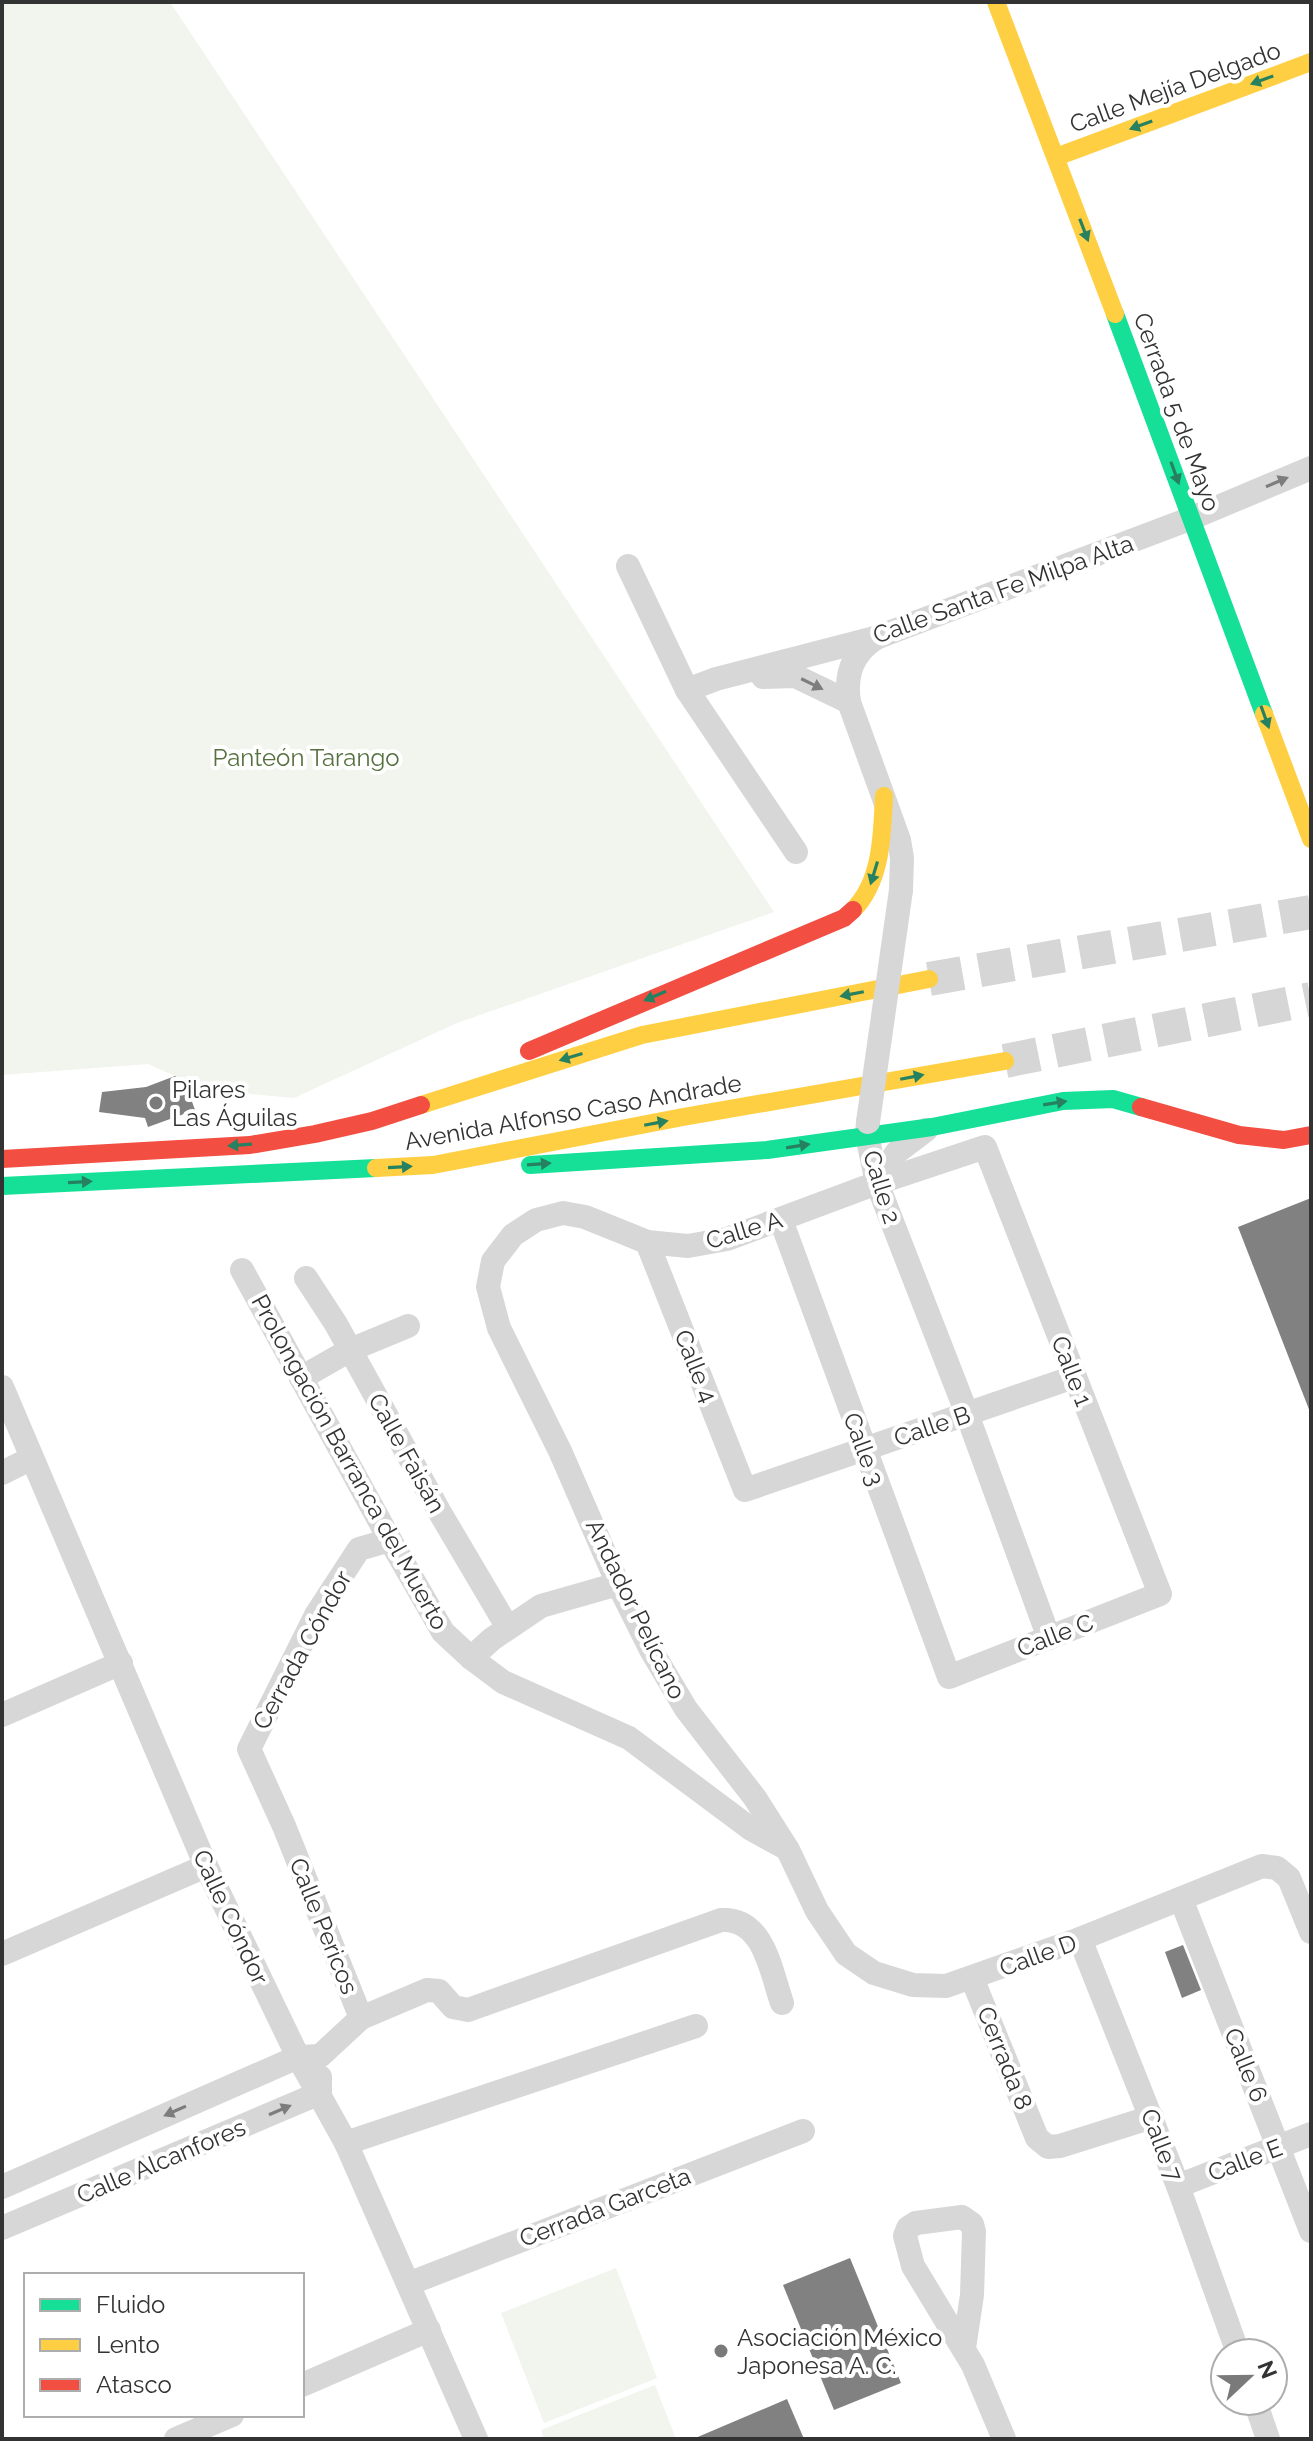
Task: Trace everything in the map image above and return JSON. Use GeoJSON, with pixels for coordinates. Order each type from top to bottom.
{"type":"FeatureCollection","features":[{"type":"Feature","properties":{"kind":"main road","name":"Cerrada 5 de Mayo"},"geometry":{"type":"LineString","coordinates":[[996,2],[1311,839]]}},
{"type":"Feature","properties":{"kind":"main road","name":"Calle Mejía Delgado"},"geometry":{"type":"LineString","coordinates":[[1056,157],[1311,62]]}},
{"type":"Feature","properties":{"kind":"main road"},"geometry":{"type":"LineString","coordinates":[[395,1112],[560,1036],[844,918],[863,900],[873,880],[879,857],[884,796]]}},
{"type":"Feature","properties":{"kind":"main road","name":"Avenida Alfonso Caso Andrade"},"geometry":{"type":"LineString","coordinates":[[2,1159],[250,1145],[315,1134],[372,1121],[642,1035],[929,979]]}},
{"type":"Feature","properties":{"kind":"main road","name":"Avenida Alfonso Caso Andrade"},"geometry":{"type":"LineString","coordinates":[[2,1186],[433,1165],[683,1117],[1005,1061]]}},
{"type":"Feature","properties":{"kind":"main road"},"geometry":{"type":"LineString","coordinates":[[433,1165],[523,1165],[767,1150],[868,1128],[932,1127],[1063,1101],[1113,1099],[1239,1135],[1284,1140],[1311,1135]]}},
{"type":"Feature","properties":{"kind":"street","name":"Calle Santa Fe Milpa Alta"},"geometry":{"type":"LineString","coordinates":[[687,690],[716,679],[878,637],[1192,518],[1311,468]]}},
{"type":"Feature","properties":{"kind":"street"},"geometry":{"type":"LineString","coordinates":[[628,566],[687,690],[796,852]]}},
{"type":"Feature","properties":{"kind":"street","name":"Calle 2"},"geometry":{"type":"LineString","coordinates":[[878,637],[859,653],[848,676],[849,702],[900,849],[901,890],[868,1128],[877,1183],[967,1414],[1049,1638]]}},
{"type":"Feature","properties":{"kind":"street"},"geometry":{"type":"LineString","coordinates":[[716,679],[795,676],[849,702]]}},
{"type":"Feature","properties":{"kind":"street"},"geometry":{"type":"LineString","coordinates":[[877,1183],[897,1152],[932,1127]]}},
{"type":"Feature","properties":{"kind":"street","name":"Calle A"},"geometry":{"type":"LineString","coordinates":[[488,1287],[493,1261],[513,1235],[536,1220],[563,1213],[585,1217],[647,1242],[688,1246],[727,1239],[985,1147]]}},
{"type":"Feature","properties":{"kind":"street","name":"Calle 1"},"geometry":{"type":"LineString","coordinates":[[985,1147],[1160,1594]]}},
{"type":"Feature","properties":{"kind":"street","name":"Calle 3"},"geometry":{"type":"LineString","coordinates":[[781,1220],[949,1677]]}},
{"type":"Feature","properties":{"kind":"street","name":"Calle 4"},"geometry":{"type":"LineString","coordinates":[[647,1242],[745,1490]]}},
{"type":"Feature","properties":{"kind":"street","name":"Prolongación Barranca del Muerto"},"geometry":{"type":"LineString","coordinates":[[242,1270],[443,1632],[503,1682],[629,1738],[751,1829],[788,1850]]}},
{"type":"Feature","properties":{"kind":"street","name":"Calle Faisán"},"geometry":{"type":"LineString","coordinates":[[306,1278],[336,1324],[439,1511],[508,1628]]}},
{"type":"Feature","properties":{"kind":"street","name":"Andador Pelícano"},"geometry":{"type":"LineString","coordinates":[[488,1287],[499,1328],[560,1451],[618,1584],[651,1650],[686,1709],[755,1798],[788,1850],[817,1911]]}},
{"type":"Feature","properties":{"kind":"street"},"geometry":{"type":"LineString","coordinates":[[301,1378],[350,1350],[408,1326]]}},
{"type":"Feature","properties":{"kind":"street","name":"Calle B"},"geometry":{"type":"LineString","coordinates":[[745,1490],[1074,1377]]}},
{"type":"Feature","properties":{"kind":"street","name":"Calle Cóndor"},"geometry":{"type":"LineString","coordinates":[[2,1387],[206,1866],[309,2057],[320,2093],[346,2143],[476,2439]]}},
{"type":"Feature","properties":{"kind":"street"},"geometry":{"type":"LineString","coordinates":[[2,1473],[32,1458]]}},
{"type":"Feature","properties":{"kind":"street","name":"Cerrada Cóndor"},"geometry":{"type":"LineString","coordinates":[[284,1826],[249,1749],[316,1615],[359,1549],[390,1540]]}},
{"type":"Feature","properties":{"kind":"street"},"geometry":{"type":"LineString","coordinates":[[471,1658],[541,1606],[618,1584]]}},
{"type":"Feature","properties":{"kind":"street","name":"Calle C"},"geometry":{"type":"LineString","coordinates":[[949,1677],[1160,1594]]}},
{"type":"Feature","properties":{"kind":"street"},"geometry":{"type":"LineString","coordinates":[[2,1715],[121,1663]]}},
{"type":"Feature","properties":{"kind":"street","name":"Calle Pericos"},"geometry":{"type":"LineString","coordinates":[[284,1826],[361,2018],[309,2057]]}},
{"type":"Feature","properties":{"kind":"street"},"geometry":{"type":"LineString","coordinates":[[2,1954],[206,1866]]}},
{"type":"Feature","properties":{"kind":"street","name":"Calle D"},"geometry":{"type":"LineString","coordinates":[[817,1911],[846,1954],[874,1973],[913,1985],[946,1986],[972,1978],[1080,1939],[1262,1866],[1277,1868],[1289,1878],[1311,1932]]}},
{"type":"Feature","properties":{"kind":"street","name":"Calle 6"},"geometry":{"type":"LineString","coordinates":[[1181,1899],[1311,2231]]}},
{"type":"Feature","properties":{"kind":"street"},"geometry":{"type":"LineString","coordinates":[[361,2018],[433,1990],[444,1994],[453,2007],[468,2010],[731,1919],[747,1925],[759,1940],[782,2003]]}},
{"type":"Feature","properties":{"kind":"street","name":"Calle 7"},"geometry":{"type":"LineString","coordinates":[[1080,1939],[1152,2117],[1232,2337]]}},
{"type":"Feature","properties":{"kind":"street","name":"Cerrada 8"},"geometry":{"type":"LineString","coordinates":[[972,1978],[1037,2138],[1048,2147],[1152,2117]]}},
{"type":"Feature","properties":{"kind":"street"},"geometry":{"type":"LineString","coordinates":[[346,2143],[696,2026]]}},
{"type":"Feature","properties":{"kind":"street","name":"Calle Alcanfores"},"geometry":{"type":"LineString","coordinates":[[2,2187],[309,2057]]}},
{"type":"Feature","properties":{"kind":"street","name":"Calle Alcanfores"},"geometry":{"type":"LineString","coordinates":[[2,2228],[320,2093]]}},
{"type":"Feature","properties":{"kind":"street","name":"Cerrada Garceta"},"geometry":{"type":"LineString","coordinates":[[408,2284],[803,2131]]}},
{"type":"Feature","properties":{"kind":"street","name":"Calle E"},"geometry":{"type":"LineString","coordinates":[[1178,2186],[1311,2134]]}},
{"type":"Feature","properties":{"kind":"street"},"geometry":{"type":"LineString","coordinates":[[964,2348],[972,2295],[972,2224],[962,2217],[916,2223],[908,2228],[905,2236],[913,2266],[964,2348],[985,2389],[1004,2439]]}},
{"type":"Feature","properties":{"kind":"street"},"geometry":{"type":"LineString","coordinates":[[304,2384],[429,2330]]}},
{"type":"Feature","properties":{"kind":"street"},"geometry":{"type":"LineString","coordinates":[[176,2439],[227,2417]]}},
{"type":"Feature","properties":{"kind":"street"},"geometry":{"type":"LineString","coordinates":[[1260,2417],[1268,2439]]}},
{"type":"Feature","properties":{"kind":"green space","name":"Panteón Tarango"},"geometry":{"type":"Polygon","coordinates":[[[2,2],[170,2],[774,912],[457,1023],[294,1098],[207,1090],[148,1064],[2,1075],[2,2]]]}},
{"type":"Feature","properties":{"kind":"green space"},"geometry":{"type":"Polygon","coordinates":[[[616,2268],[657,2378],[544,2423],[501,2313],[616,2268]]]}},
{"type":"Feature","properties":{"kind":"green space"},"geometry":{"type":"Polygon","coordinates":[[[655,2385],[676,2439],[544,2439],[541,2430],[655,2385]]]}},
{"type":"Feature","properties":{"kind":"building"},"geometry":{"type":"Polygon","coordinates":[[[175,1076],[186,1085],[195,1110],[148,1127],[145,1118],[99,1112],[102,1092],[146,1087],[175,1076]]]}},
{"type":"Feature","properties":{"kind":"building"},"geometry":{"type":"Polygon","coordinates":[[[1311,1198],[1311,1412],[1310,1412],[1238,1227],[1311,1198]]]}},
{"type":"Feature","properties":{"kind":"building"},"geometry":{"type":"Polygon","coordinates":[[[1183,1945],[1201,1990],[1182,1998],[1165,1952],[1183,1945]]]}},
{"type":"Feature","properties":{"kind":"building"},"geometry":{"type":"Polygon","coordinates":[[[850,2258],[901,2383],[834,2410],[783,2285],[850,2258]]]}},
{"type":"Feature","properties":{"kind":"building"},"geometry":{"type":"Polygon","coordinates":[[[787,2399],[804,2439],[693,2439],[787,2399]]]}},
{"type":"Feature","properties":{"kind":"tunnel"},"geometry":{"type":"LineString","coordinates":[[929,979],[1311,912]]}},
{"type":"Feature","properties":{"kind":"tunnel"},"geometry":{"type":"LineString","coordinates":[[1005,1061],[1311,999]]}},
{"type":"Feature","properties":{"kind":"traffic: fast"},"geometry":{"type":"LineString","coordinates":[[1115,314],[1264,714]]}},
{"type":"Feature","properties":{"kind":"traffic: fast"},"geometry":{"type":"LineString","coordinates":[[530,1165],[767,1150],[932,1127],[1063,1101],[1113,1099],[1141,1107]]}},
{"type":"Feature","properties":{"kind":"traffic: fast"},"geometry":{"type":"LineString","coordinates":[[2,1186],[376,1168]]}},
{"type":"Feature","properties":{"kind":"traffic: slow"},"geometry":{"type":"LineString","coordinates":[[996,2],[1115,314]]}},
{"type":"Feature","properties":{"kind":"traffic: slow"},"geometry":{"type":"LineString","coordinates":[[1056,157],[1311,62]]}},
{"type":"Feature","properties":{"kind":"traffic: slow"},"geometry":{"type":"LineString","coordinates":[[1264,714],[1311,839]]}},
{"type":"Feature","properties":{"kind":"traffic: slow"},"geometry":{"type":"LineString","coordinates":[[853,910],[870,885],[879,857],[884,796]]}},
{"type":"Feature","properties":{"kind":"traffic: slow"},"geometry":{"type":"LineString","coordinates":[[421,1105],[642,1035],[929,979]]}},
{"type":"Feature","properties":{"kind":"traffic: slow"},"geometry":{"type":"LineString","coordinates":[[376,1168],[433,1165],[683,1117],[1005,1061]]}},
{"type":"Feature","properties":{"kind":"traffic: jam"},"geometry":{"type":"LineString","coordinates":[[529,1051],[844,918],[853,910]]}},
{"type":"Feature","properties":{"kind":"traffic: jam"},"geometry":{"type":"LineString","coordinates":[[2,1159],[250,1145],[372,1121],[421,1105]]}},
{"type":"Feature","properties":{"kind":"traffic: jam"},"geometry":{"type":"LineString","coordinates":[[1141,1107],[1239,1135],[1284,1140],[1311,1135]]}},
{"type":"Feature","properties":{"kind":"place","name":"Pilares Las Águilas"},"geometry":{"type":"Point","coordinates":[156,1103]}},
{"type":"Feature","properties":{"kind":"place","name":"Asociación México Japonesa A. C."},"geometry":{"type":"Point","coordinates":[721,2351]}}]}
